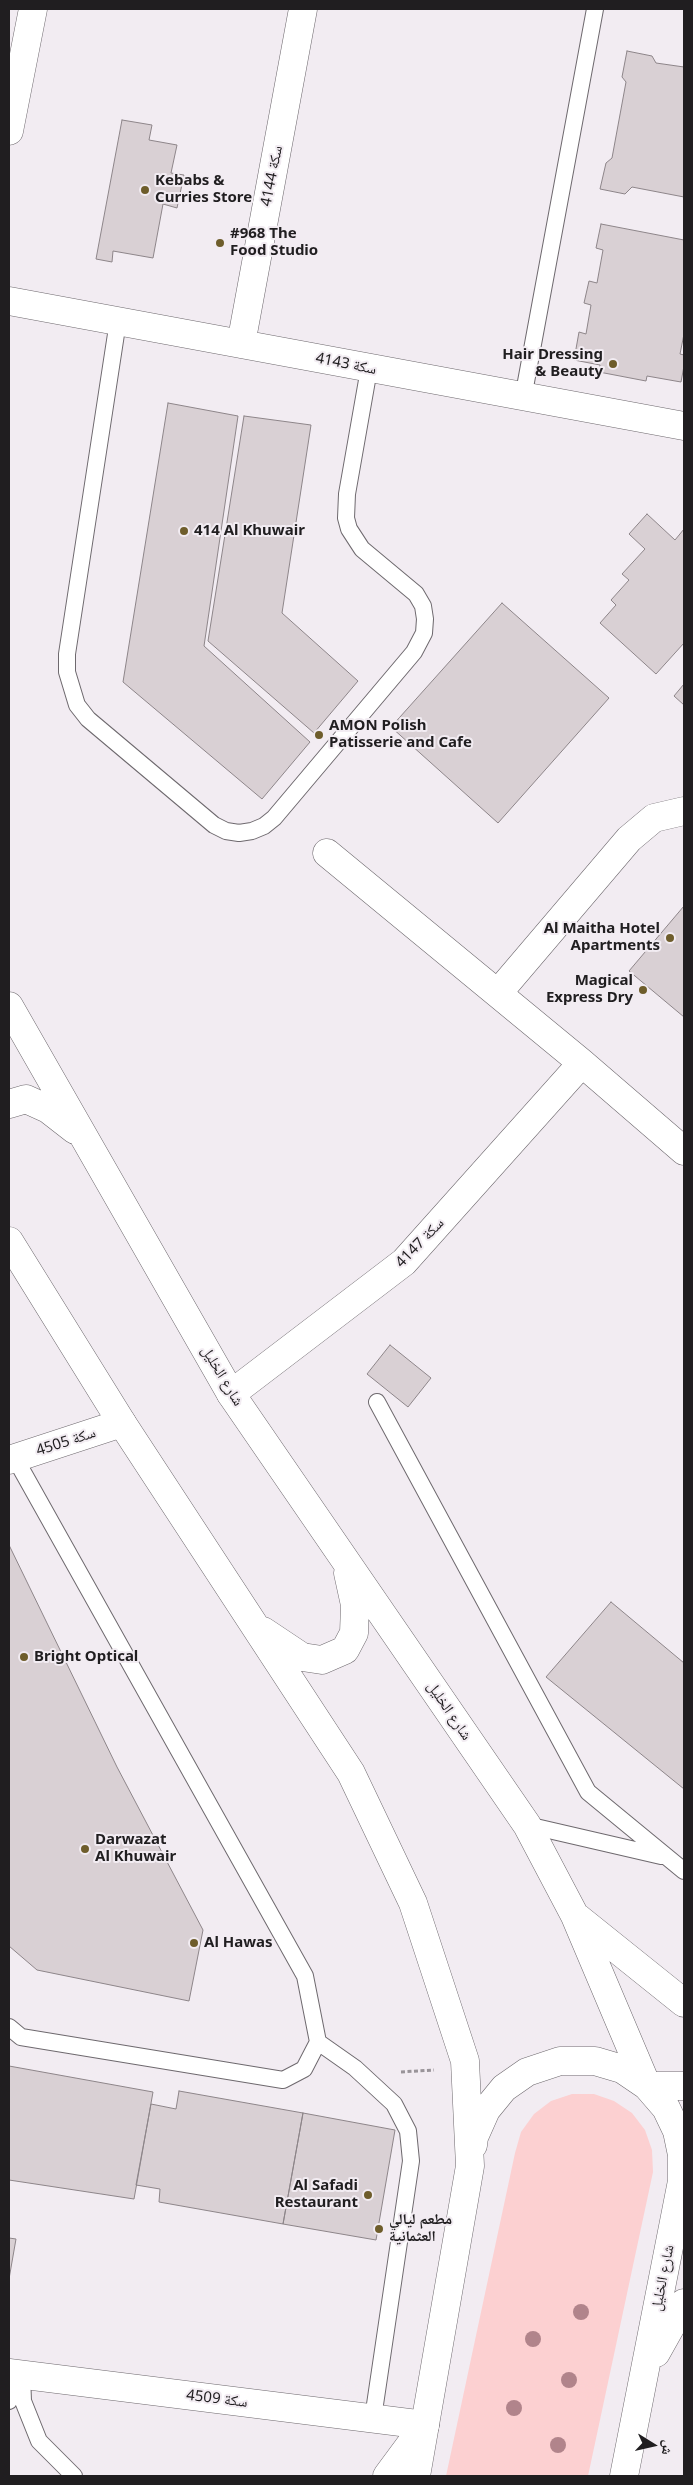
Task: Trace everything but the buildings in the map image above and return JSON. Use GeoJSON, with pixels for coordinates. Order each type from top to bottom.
{"type":"FeatureCollection","features":[{"type":"Feature","properties":{"kind":"street"},"geometry":{"type":"LineString","coordinates":[[9,131],[12,97],[33,9]]}},
{"type":"Feature","properties":{"kind":"street","name":"سكة 4144"},"geometry":{"type":"LineString","coordinates":[[240,344],[303,9]]}},
{"type":"Feature","properties":{"kind":"street","name":"سكة 4143"},"geometry":{"type":"LineString","coordinates":[[9,301],[523,398],[684,426]]}},
{"type":"Feature","properties":{"kind":"street"},"geometry":{"type":"LineString","coordinates":[[498,993],[629,839],[654,818],[684,811]]}},
{"type":"Feature","properties":{"kind":"street"},"geometry":{"type":"LineString","coordinates":[[327,853],[582,1063],[684,1152]]}},
{"type":"Feature","properties":{"kind":"street","name":"شارع الخليل"},"geometry":{"type":"LineString","coordinates":[[9,1006],[231,1394],[527,1824],[575,1916],[647,2086],[666,2108],[677,2131],[682,2155],[682,2173],[624,2476]]}},
{"type":"Feature","properties":{"kind":"street","name":"سكة 4147"},"geometry":{"type":"LineString","coordinates":[[231,1394],[404,1262],[582,1063]]}},
{"type":"Feature","properties":{"kind":"street"},"geometry":{"type":"LineString","coordinates":[[9,1104],[26,1099],[48,1109],[84,1137]]}},
{"type":"Feature","properties":{"kind":"street"},"geometry":{"type":"LineString","coordinates":[[9,1241],[122,1423],[351,1773],[409,1894],[465,2061],[470,2166]]}},
{"type":"Feature","properties":{"kind":"street","name":"سكة 4505"},"geometry":{"type":"LineString","coordinates":[[12,1459],[122,1423]]}},
{"type":"Feature","properties":{"kind":"street"},"geometry":{"type":"LineString","coordinates":[[252,1622],[302,1657],[322,1660],[345,1650],[354,1632],[356,1605],[345,1559]]}},
{"type":"Feature","properties":{"kind":"street"},"geometry":{"type":"LineString","coordinates":[[575,1916],[684,2003]]}},
{"type":"Feature","properties":{"kind":"street"},"geometry":{"type":"LineString","coordinates":[[416,2476],[474,2137],[486,2110],[504,2088],[527,2072],[560,2060],[594,2060],[622,2069],[647,2086],[684,2086]]}},
{"type":"Feature","properties":{"kind":"street"},"geometry":{"type":"LineString","coordinates":[[644,2374],[684,2303]]}},
{"type":"Feature","properties":{"kind":"street","name":"سكة 4509"},"geometry":{"type":"LineString","coordinates":[[15,2374],[425,2425]]}},
{"type":"Feature","properties":{"kind":"street"},"geometry":{"type":"LineString","coordinates":[[387,2476],[425,2425]]}},
{"type":"Feature","properties":{"kind":"lane"},"geometry":{"type":"LineString","coordinates":[[523,398],[595,9]]}},
{"type":"Feature","properties":{"kind":"lane"},"geometry":{"type":"LineString","coordinates":[[118,322],[67,654],[67,672],[77,705],[88,719],[214,825],[226,831],[239,833],[252,831],[264,826],[274,818],[414,652],[424,633],[425,619],[423,606],[416,594],[362,549],[349,529],[346,518],[347,494],[369,369]]}},
{"type":"Feature","properties":{"kind":"lane"},"geometry":{"type":"LineString","coordinates":[[377,1402],[588,1792],[684,1871]]}},
{"type":"Feature","properties":{"kind":"lane"},"geometry":{"type":"LineString","coordinates":[[9,2027],[22,2037],[283,2080],[304,2069],[318,2042],[305,1976],[12,1459]]}},
{"type":"Feature","properties":{"kind":"lane"},"geometry":{"type":"LineString","coordinates":[[527,1824],[664,1856]]}},
{"type":"Feature","properties":{"kind":"lane"},"geometry":{"type":"LineString","coordinates":[[318,2042],[355,2068],[394,2104],[408,2131],[411,2162],[373,2418]]}},
{"type":"Feature","properties":{"kind":"lane"},"geometry":{"type":"LineString","coordinates":[[9,2401],[15,2374]]}},
{"type":"Feature","properties":{"kind":"lane"},"geometry":{"type":"LineString","coordinates":[[15,2374],[39,2441],[74,2476]]}},
{"type":"Feature","properties":{"kind":"path"},"geometry":{"type":"LineString","coordinates":[[373,2085],[396,2072],[465,2068]]}},
{"type":"Feature","properties":{"kind":"shaded area"},"geometry":{"type":"Polygon","coordinates":[[[572,2094],[594,2094],[614,2101],[632,2113],[645,2130],[652,2150],[653,2172],[588,2476],[446,2476],[521,2132],[534,2114],[551,2101],[572,2094]]]}},
{"type":"Feature","properties":{"kind":"place","name":"Kebabs & Curries Store"},"geometry":{"type":"Point","coordinates":[145,190]}},
{"type":"Feature","properties":{"kind":"place","name":"#968 The Food Studio"},"geometry":{"type":"Point","coordinates":[220,243]}},
{"type":"Feature","properties":{"kind":"place","name":"Hair Dressing & Beauty"},"geometry":{"type":"Point","coordinates":[613,364]}},
{"type":"Feature","properties":{"kind":"place","name":"414 Al Khuwair"},"geometry":{"type":"Point","coordinates":[184,531]}},
{"type":"Feature","properties":{"kind":"place","name":"AMON Polish Patisserie and Cafe"},"geometry":{"type":"Point","coordinates":[319,735]}},
{"type":"Feature","properties":{"kind":"place","name":"Al Maitha Hotel Apartments"},"geometry":{"type":"Point","coordinates":[670,938]}},
{"type":"Feature","properties":{"kind":"place","name":"Magical Express Dry"},"geometry":{"type":"Point","coordinates":[643,990]}},
{"type":"Feature","properties":{"kind":"place","name":"Bright Optical"},"geometry":{"type":"Point","coordinates":[24,1657]}},
{"type":"Feature","properties":{"kind":"place","name":"Darwazat Al Khuwair"},"geometry":{"type":"Point","coordinates":[85,1849]}},
{"type":"Feature","properties":{"kind":"place","name":"Al Hawas"},"geometry":{"type":"Point","coordinates":[194,1943]}},
{"type":"Feature","properties":{"kind":"place","name":"Al Safadi Restaurant"},"geometry":{"type":"Point","coordinates":[368,2195]}},
{"type":"Feature","properties":{"kind":"place","name":"مطعم ليالي العثمانية"},"geometry":{"type":"Point","coordinates":[379,2229]}}]}
